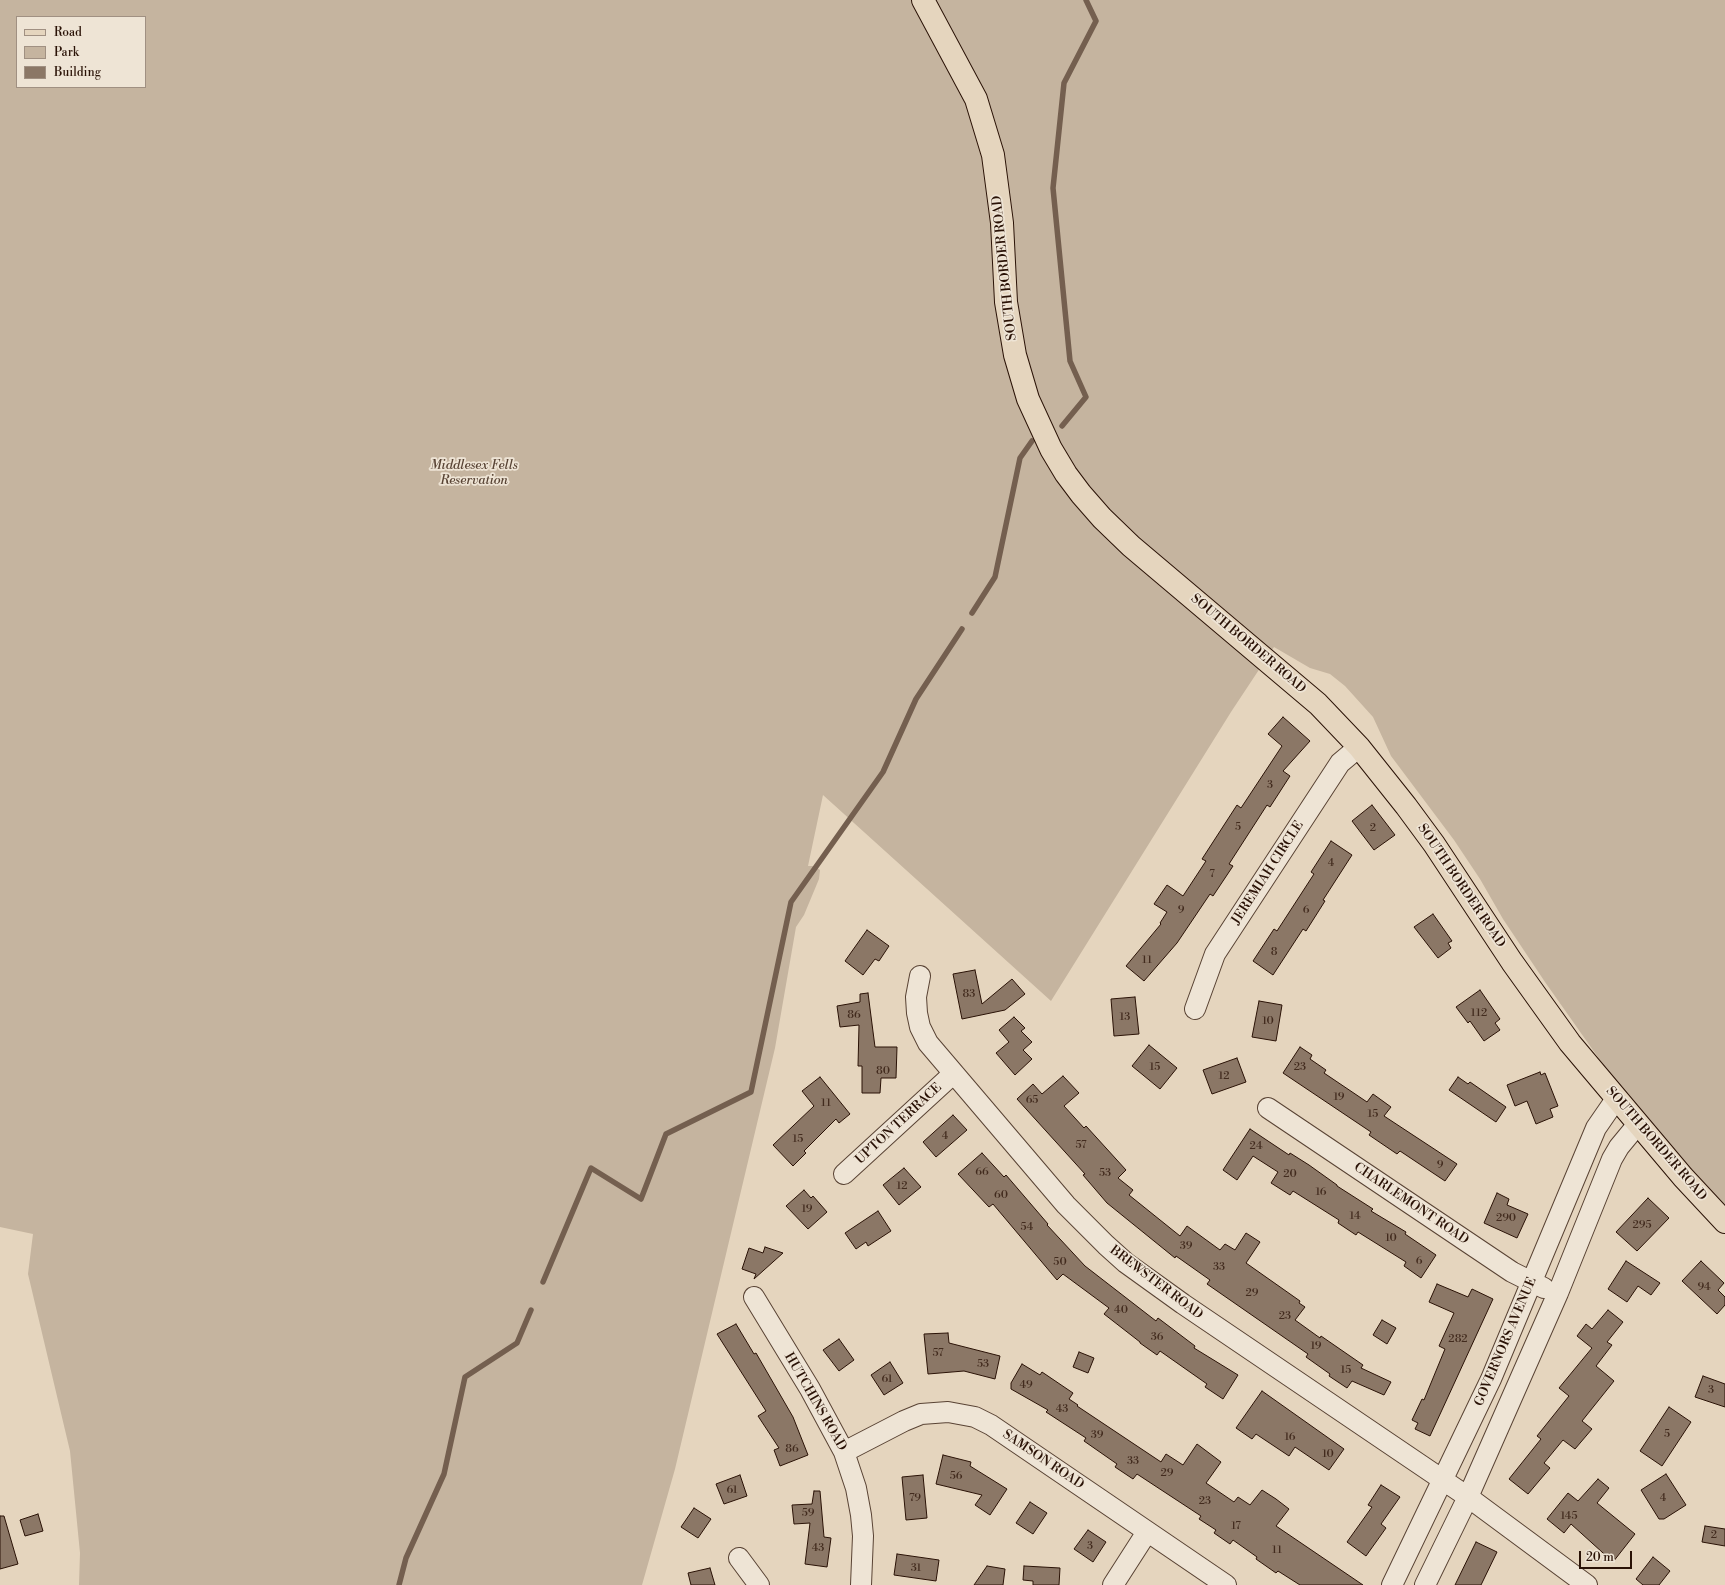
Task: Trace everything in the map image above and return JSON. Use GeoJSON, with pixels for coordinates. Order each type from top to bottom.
{"type":"FeatureCollection","features":[{"type":"Feature","properties":{"kind":"main road","name":"SOUTH BORDER ROAD"},"geometry":{"type":"LineString","coordinates":[[923,0],[976,99],[993,155],[1002,223],[1006,302],[1009,328],[1021,380],[1051,449],[1081,494],[1119,535],[1318,704],[1359,747],[1402,800],[1434,844],[1512,962],[1570,1043],[1616,1099],[1725,1222]]}},
{"type":"Feature","properties":{"kind":"street","name":"JEREMIAH CIRCLE"},"geometry":{"type":"LineString","coordinates":[[1195,1009],[1215,954],[1340,763],[1359,747]]}},
{"type":"Feature","properties":{"kind":"street","name":"BREWSTER ROAD"},"geometry":{"type":"LineString","coordinates":[[920,976],[916,997],[917,1013],[920,1027],[928,1043],[1066,1205],[1126,1263],[1202,1317],[1468,1497],[1587,1585]]}},
{"type":"Feature","properties":{"kind":"street","name":"UPTON TERRACE"},"geometry":{"type":"LineString","coordinates":[[844,1174],[953,1074]]}},
{"type":"Feature","properties":{"kind":"street","name":"GOVERNORS AVENUE"},"geometry":{"type":"LineString","coordinates":[[1392,1585],[1491,1379],[1596,1128],[1616,1099]]}},
{"type":"Feature","properties":{"kind":"street","name":"CHARLEMONT ROAD"},"geometry":{"type":"LineString","coordinates":[[1268,1108],[1512,1272],[1532,1283],[1558,1293]]}},
{"type":"Feature","properties":{"kind":"street","name":"GOVERNORS AVENUE"},"geometry":{"type":"LineString","coordinates":[[1425,1585],[1468,1497],[1558,1293],[1612,1159],[1624,1139],[1638,1124]]}},
{"type":"Feature","properties":{"kind":"street","name":"HUTCHINS ROAD"},"geometry":{"type":"LineString","coordinates":[[754,1297],[813,1395],[844,1452],[856,1488],[864,1536],[861,1585]]}},
{"type":"Feature","properties":{"kind":"street","name":"SAMSON ROAD"},"geometry":{"type":"LineString","coordinates":[[844,1452],[904,1420],[939,1412],[966,1414],[991,1425],[1226,1585]]}},
{"type":"Feature","properties":{"kind":"street"},"geometry":{"type":"LineString","coordinates":[[1112,1585],[1147,1532]]}},
{"type":"Feature","properties":{"kind":"street"},"geometry":{"type":"LineString","coordinates":[[739,1558],[759,1585]]}},
{"type":"Feature","properties":{"kind":"green space","name":"Middlesex Fells Reservation"},"geometry":{"type":"Polygon","coordinates":[[[0,0],[1725,0],[1725,1207],[1614,1080],[1503,919],[1480,879],[1454,840],[1391,756],[1373,717],[1345,686],[1330,674],[1310,668],[1274,647],[1231,712],[1051,1001],[823,795],[808,866],[814,866],[820,870],[819,879],[804,915],[796,927],[775,1048],[675,1469],[642,1585],[79,1585],[80,1553],[70,1451],[28,1274],[33,1234],[0,1227],[0,0]]]}},
{"type":"Feature","properties":{"kind":"building"},"geometry":{"type":"Polygon","coordinates":[[[1283,717],[1310,741],[1283,771],[1290,776],[1270,807],[1267,805],[1229,864],[1233,866],[1213,896],[1210,894],[1177,943],[1144,981],[1126,966],[1161,924],[1160,923],[1167,912],[1154,904],[1167,885],[1183,896],[1206,861],[1202,859],[1237,805],[1241,808],[1282,746],[1268,734],[1283,717]]]}},
{"type":"Feature","properties":{"kind":"building"},"geometry":{"type":"Polygon","coordinates":[[[1372,805],[1395,835],[1374,850],[1352,821],[1372,805]]]}},
{"type":"Feature","properties":{"kind":"building"},"geometry":{"type":"Polygon","coordinates":[[[1331,841],[1352,855],[1323,900],[1325,901],[1306,931],[1303,929],[1273,975],[1253,961],[1274,929],[1277,931],[1314,874],[1311,872],[1331,841]]]}},
{"type":"Feature","properties":{"kind":"building"},"geometry":{"type":"Polygon","coordinates":[[[1433,914],[1452,941],[1448,943],[1451,948],[1438,958],[1414,927],[1433,914]]]}},
{"type":"Feature","properties":{"kind":"building"},"geometry":{"type":"Polygon","coordinates":[[[867,930],[889,946],[879,961],[875,959],[863,975],[845,961],[867,930]]]}},
{"type":"Feature","properties":{"kind":"building"},"geometry":{"type":"Polygon","coordinates":[[[975,970],[982,1004],[1012,979],[1025,994],[1005,1010],[962,1019],[953,974],[975,970]]]}},
{"type":"Feature","properties":{"kind":"building"},"geometry":{"type":"Polygon","coordinates":[[[1480,990],[1500,1019],[1495,1023],[1500,1030],[1484,1041],[1470,1021],[1468,1023],[1456,1007],[1480,990]]]}},
{"type":"Feature","properties":{"kind":"building"},"geometry":{"type":"Polygon","coordinates":[[[868,993],[875,1047],[897,1047],[896,1078],[881,1078],[880,1093],[862,1093],[862,1066],[858,1066],[859,1025],[840,1027],[837,1006],[860,1002],[860,994],[868,993]]]}},
{"type":"Feature","properties":{"kind":"building"},"geometry":{"type":"Polygon","coordinates":[[[1135,997],[1139,1034],[1114,1036],[1111,999],[1135,997]]]}},
{"type":"Feature","properties":{"kind":"building"},"geometry":{"type":"Polygon","coordinates":[[[1259,1001],[1282,1005],[1276,1041],[1252,1037],[1259,1001]]]}},
{"type":"Feature","properties":{"kind":"building"},"geometry":{"type":"Polygon","coordinates":[[[1014,1017],[1025,1028],[1021,1031],[1032,1042],[1023,1050],[1032,1059],[1015,1075],[996,1053],[1009,1042],[999,1030],[1014,1017]]]}},
{"type":"Feature","properties":{"kind":"building"},"geometry":{"type":"Polygon","coordinates":[[[1149,1045],[1177,1068],[1160,1089],[1132,1066],[1149,1045]]]}},
{"type":"Feature","properties":{"kind":"building"},"geometry":{"type":"Polygon","coordinates":[[[1300,1047],[1312,1055],[1310,1059],[1326,1070],[1324,1073],[1367,1102],[1373,1094],[1391,1107],[1384,1116],[1457,1164],[1445,1181],[1400,1151],[1397,1154],[1369,1135],[1371,1132],[1283,1073],[1300,1047]]]}},
{"type":"Feature","properties":{"kind":"building"},"geometry":{"type":"Polygon","coordinates":[[[1237,1058],[1246,1082],[1212,1094],[1203,1070],[1237,1058]]]}},
{"type":"Feature","properties":{"kind":"building"},"geometry":{"type":"Polygon","coordinates":[[[1540,1072],[1541,1075],[1545,1073],[1558,1106],[1550,1109],[1553,1117],[1536,1124],[1527,1101],[1515,1106],[1507,1085],[1540,1072]]]}},
{"type":"Feature","properties":{"kind":"building"},"geometry":{"type":"Polygon","coordinates":[[[1063,1076],[1079,1093],[1064,1106],[1084,1128],[1086,1126],[1126,1170],[1118,1178],[1133,1190],[1129,1195],[1180,1236],[1187,1226],[1220,1250],[1225,1244],[1235,1250],[1246,1233],[1260,1242],[1246,1263],[1300,1301],[1299,1303],[1305,1307],[1295,1320],[1320,1338],[1321,1336],[1363,1365],[1361,1368],[1391,1382],[1384,1395],[1352,1381],[1347,1388],[1329,1376],[1330,1374],[1306,1357],[1308,1354],[1207,1284],[1210,1280],[1176,1256],[1175,1258],[1107,1203],[1083,1175],[1085,1174],[1017,1099],[1033,1084],[1042,1094],[1063,1076]]]}},
{"type":"Feature","properties":{"kind":"building"},"geometry":{"type":"Polygon","coordinates":[[[820,1077],[850,1114],[839,1123],[836,1119],[804,1151],[806,1153],[793,1166],[773,1145],[814,1106],[802,1091],[820,1077]]]}},
{"type":"Feature","properties":{"kind":"building"},"geometry":{"type":"Polygon","coordinates":[[[1458,1077],[1468,1084],[1470,1082],[1506,1107],[1496,1122],[1449,1090],[1458,1077]]]}},
{"type":"Feature","properties":{"kind":"building"},"geometry":{"type":"Polygon","coordinates":[[[953,1115],[967,1130],[936,1157],[923,1142],[953,1115]]]}},
{"type":"Feature","properties":{"kind":"building"},"geometry":{"type":"Polygon","coordinates":[[[1250,1129],[1289,1155],[1290,1153],[1309,1165],[1337,1186],[1373,1209],[1371,1211],[1406,1232],[1405,1234],[1436,1255],[1421,1278],[1404,1266],[1406,1262],[1358,1232],[1356,1235],[1338,1223],[1339,1220],[1293,1191],[1290,1195],[1271,1183],[1278,1172],[1253,1156],[1237,1180],[1223,1170],[1250,1129]]]}},
{"type":"Feature","properties":{"kind":"building"},"geometry":{"type":"Polygon","coordinates":[[[982,1153],[1004,1177],[1006,1175],[1048,1224],[1047,1225],[1085,1266],[1156,1321],[1158,1318],[1195,1346],[1194,1348],[1238,1375],[1223,1399],[1205,1387],[1207,1384],[1160,1351],[1157,1355],[1140,1343],[1104,1314],[1109,1308],[1063,1274],[1057,1280],[993,1204],[989,1207],[958,1174],[982,1153]]]}},
{"type":"Feature","properties":{"kind":"building"},"geometry":{"type":"Polygon","coordinates":[[[904,1168],[921,1187],[899,1205],[883,1185],[904,1168]]]}},
{"type":"Feature","properties":{"kind":"building"},"geometry":{"type":"Polygon","coordinates":[[[804,1190],[811,1198],[813,1196],[827,1212],[808,1229],[786,1206],[804,1190]]]}},
{"type":"Feature","properties":{"kind":"building"},"geometry":{"type":"Polygon","coordinates":[[[1497,1193],[1509,1199],[1507,1205],[1528,1214],[1517,1238],[1484,1223],[1497,1193]]]}},
{"type":"Feature","properties":{"kind":"building"},"geometry":{"type":"Polygon","coordinates":[[[1648,1198],[1669,1218],[1637,1251],[1616,1232],[1648,1198]]]}},
{"type":"Feature","properties":{"kind":"building"},"geometry":{"type":"Polygon","coordinates":[[[878,1211],[891,1231],[868,1246],[866,1242],[856,1249],[845,1233],[878,1211]]]}},
{"type":"Feature","properties":{"kind":"building"},"geometry":{"type":"Polygon","coordinates":[[[765,1247],[783,1253],[754,1279],[756,1274],[742,1269],[749,1248],[763,1253],[765,1247]]]}},
{"type":"Feature","properties":{"kind":"building"},"geometry":{"type":"Polygon","coordinates":[[[1626,1261],[1660,1283],[1651,1295],[1638,1286],[1627,1302],[1608,1289],[1626,1261]]]}},
{"type":"Feature","properties":{"kind":"building"},"geometry":{"type":"Polygon","coordinates":[[[1701,1261],[1724,1283],[1718,1290],[1725,1297],[1725,1305],[1717,1314],[1682,1281],[1701,1261]]]}},
{"type":"Feature","properties":{"kind":"building"},"geometry":{"type":"Polygon","coordinates":[[[1437,1284],[1468,1297],[1472,1289],[1493,1299],[1430,1436],[1415,1429],[1418,1423],[1412,1420],[1422,1399],[1424,1400],[1445,1349],[1439,1346],[1454,1313],[1429,1302],[1437,1284]]]}},
{"type":"Feature","properties":{"kind":"building"},"geometry":{"type":"Polygon","coordinates":[[[1608,1310],[1623,1322],[1607,1342],[1612,1345],[1596,1366],[1614,1381],[1582,1421],[1592,1429],[1575,1449],[1563,1440],[1544,1463],[1550,1468],[1528,1494],[1509,1479],[1541,1439],[1537,1436],[1569,1396],[1559,1388],[1592,1348],[1577,1336],[1586,1324],[1592,1329],[1608,1310]]]}},
{"type":"Feature","properties":{"kind":"building"},"geometry":{"type":"Polygon","coordinates":[[[1382,1320],[1396,1328],[1387,1344],[1373,1335],[1382,1320]]]}},
{"type":"Feature","properties":{"kind":"building"},"geometry":{"type":"Polygon","coordinates":[[[736,1324],[754,1354],[756,1353],[793,1417],[808,1455],[780,1466],[774,1450],[779,1448],[758,1416],[766,1411],[717,1334],[736,1324]]]}},
{"type":"Feature","properties":{"kind":"building"},"geometry":{"type":"Polygon","coordinates":[[[948,1333],[949,1343],[1000,1356],[995,1379],[964,1371],[928,1374],[924,1334],[948,1333]]]}},
{"type":"Feature","properties":{"kind":"building"},"geometry":{"type":"Polygon","coordinates":[[[839,1339],[854,1360],[839,1371],[823,1350],[839,1339]]]}},
{"type":"Feature","properties":{"kind":"building"},"geometry":{"type":"Polygon","coordinates":[[[1079,1352],[1094,1358],[1088,1373],[1073,1367],[1079,1352]]]}},
{"type":"Feature","properties":{"kind":"building"},"geometry":{"type":"Polygon","coordinates":[[[890,1362],[903,1383],[884,1395],[871,1375],[890,1362]]]}},
{"type":"Feature","properties":{"kind":"building"},"geometry":{"type":"Polygon","coordinates":[[[1022,1364],[1040,1375],[1042,1372],[1073,1393],[1069,1399],[1078,1405],[1077,1406],[1161,1462],[1166,1454],[1183,1465],[1197,1444],[1221,1462],[1206,1483],[1234,1502],[1238,1497],[1250,1505],[1262,1490],[1276,1499],[1289,1509],[1276,1526],[1363,1585],[1300,1585],[1278,1571],[1276,1573],[1233,1540],[1230,1544],[1214,1533],[1216,1530],[1199,1519],[1201,1516],[1137,1474],[1133,1479],[1115,1467],[1117,1464],[1084,1441],[1086,1438],[1046,1412],[1048,1410],[1011,1389],[1011,1383],[1022,1364]]]}},
{"type":"Feature","properties":{"kind":"building"},"geometry":{"type":"Polygon","coordinates":[[[1703,1376],[1725,1384],[1725,1407],[1695,1397],[1703,1376]]]}},
{"type":"Feature","properties":{"kind":"building"},"geometry":{"type":"Polygon","coordinates":[[[1262,1391],[1344,1449],[1329,1470],[1295,1447],[1289,1456],[1256,1434],[1252,1439],[1236,1428],[1262,1391]]]}},
{"type":"Feature","properties":{"kind":"building"},"geometry":{"type":"Polygon","coordinates":[[[1669,1407],[1691,1422],[1662,1466],[1640,1451],[1669,1407]]]}},
{"type":"Feature","properties":{"kind":"building"},"geometry":{"type":"Polygon","coordinates":[[[943,1455],[971,1462],[970,1466],[1007,1489],[990,1515],[975,1505],[982,1495],[936,1484],[943,1455]]]}},
{"type":"Feature","properties":{"kind":"building"},"geometry":{"type":"Polygon","coordinates":[[[1666,1474],[1686,1505],[1664,1519],[1659,1519],[1641,1490],[1666,1474]]]}},
{"type":"Feature","properties":{"kind":"building"},"geometry":{"type":"Polygon","coordinates":[[[740,1475],[747,1496],[724,1504],[716,1484],[740,1475]]]}},
{"type":"Feature","properties":{"kind":"building"},"geometry":{"type":"Polygon","coordinates":[[[923,1475],[927,1518],[906,1520],[902,1477],[923,1475]]]}},
{"type":"Feature","properties":{"kind":"building"},"geometry":{"type":"Polygon","coordinates":[[[1598,1479],[1609,1488],[1597,1503],[1635,1534],[1613,1562],[1571,1524],[1564,1533],[1547,1519],[1568,1493],[1578,1501],[1598,1479]]]}},
{"type":"Feature","properties":{"kind":"building"},"geometry":{"type":"Polygon","coordinates":[[[1381,1485],[1400,1497],[1381,1524],[1386,1528],[1366,1556],[1347,1542],[1372,1507],[1368,1505],[1381,1485]]]}},
{"type":"Feature","properties":{"kind":"building"},"geometry":{"type":"Polygon","coordinates":[[[814,1491],[820,1491],[824,1537],[831,1538],[827,1567],[805,1564],[810,1523],[794,1524],[792,1505],[812,1504],[814,1491]]]}},
{"type":"Feature","properties":{"kind":"building"},"geometry":{"type":"Polygon","coordinates":[[[1030,1502],[1047,1513],[1033,1534],[1016,1523],[1030,1502]]]}},
{"type":"Feature","properties":{"kind":"building"},"geometry":{"type":"Polygon","coordinates":[[[694,1508],[711,1519],[698,1538],[681,1527],[694,1508]]]}},
{"type":"Feature","properties":{"kind":"building"},"geometry":{"type":"Polygon","coordinates":[[[38,1514],[43,1531],[25,1536],[20,1520],[38,1514]]]}},
{"type":"Feature","properties":{"kind":"building"},"geometry":{"type":"Polygon","coordinates":[[[0,1516],[4,1516],[18,1564],[0,1569],[0,1516]]]}},
{"type":"Feature","properties":{"kind":"building"},"geometry":{"type":"Polygon","coordinates":[[[1705,1526],[1725,1529],[1725,1546],[1702,1542],[1705,1526]]]}},
{"type":"Feature","properties":{"kind":"building"},"geometry":{"type":"Polygon","coordinates":[[[1088,1530],[1106,1542],[1093,1562],[1074,1549],[1088,1530]]]}},
{"type":"Feature","properties":{"kind":"building"},"geometry":{"type":"Polygon","coordinates":[[[1476,1542],[1497,1552],[1481,1585],[1455,1585],[1476,1542]]]}},
{"type":"Feature","properties":{"kind":"building"},"geometry":{"type":"Polygon","coordinates":[[[897,1554],[939,1560],[936,1581],[894,1575],[897,1554]]]}},
{"type":"Feature","properties":{"kind":"building"},"geometry":{"type":"Polygon","coordinates":[[[1653,1557],[1670,1571],[1659,1585],[1643,1585],[1636,1579],[1653,1557]]]}},
{"type":"Feature","properties":{"kind":"building"},"geometry":{"type":"Polygon","coordinates":[[[987,1566],[1005,1569],[1003,1585],[974,1585],[987,1566]]]}},
{"type":"Feature","properties":{"kind":"building"},"geometry":{"type":"Polygon","coordinates":[[[1024,1566],[1060,1568],[1059,1585],[1033,1585],[1033,1581],[1023,1580],[1024,1566]]]}},
{"type":"Feature","properties":{"kind":"building"},"geometry":{"type":"Polygon","coordinates":[[[710,1568],[715,1585],[691,1585],[688,1573],[710,1568]]]}},
{"type":"Feature","properties":{"kind":"waterway"},"geometry":{"type":"LineString","coordinates":[[1062,426],[1086,397],[1070,361],[1053,188],[1064,83],[1096,21],[1086,0]]}},
{"type":"Feature","properties":{"kind":"waterway"},"geometry":{"type":"LineString","coordinates":[[972,613],[995,577],[1020,458],[1032,441]]}},
{"type":"Feature","properties":{"kind":"waterway"},"geometry":{"type":"LineString","coordinates":[[543,1282],[591,1168],[641,1199],[666,1134],[751,1092],[791,902],[883,772],[916,699],[962,629]]}},
{"type":"Feature","properties":{"kind":"waterway"},"geometry":{"type":"LineString","coordinates":[[399,1585],[406,1558],[444,1474],[465,1377],[517,1343],[531,1310]]}}]}
